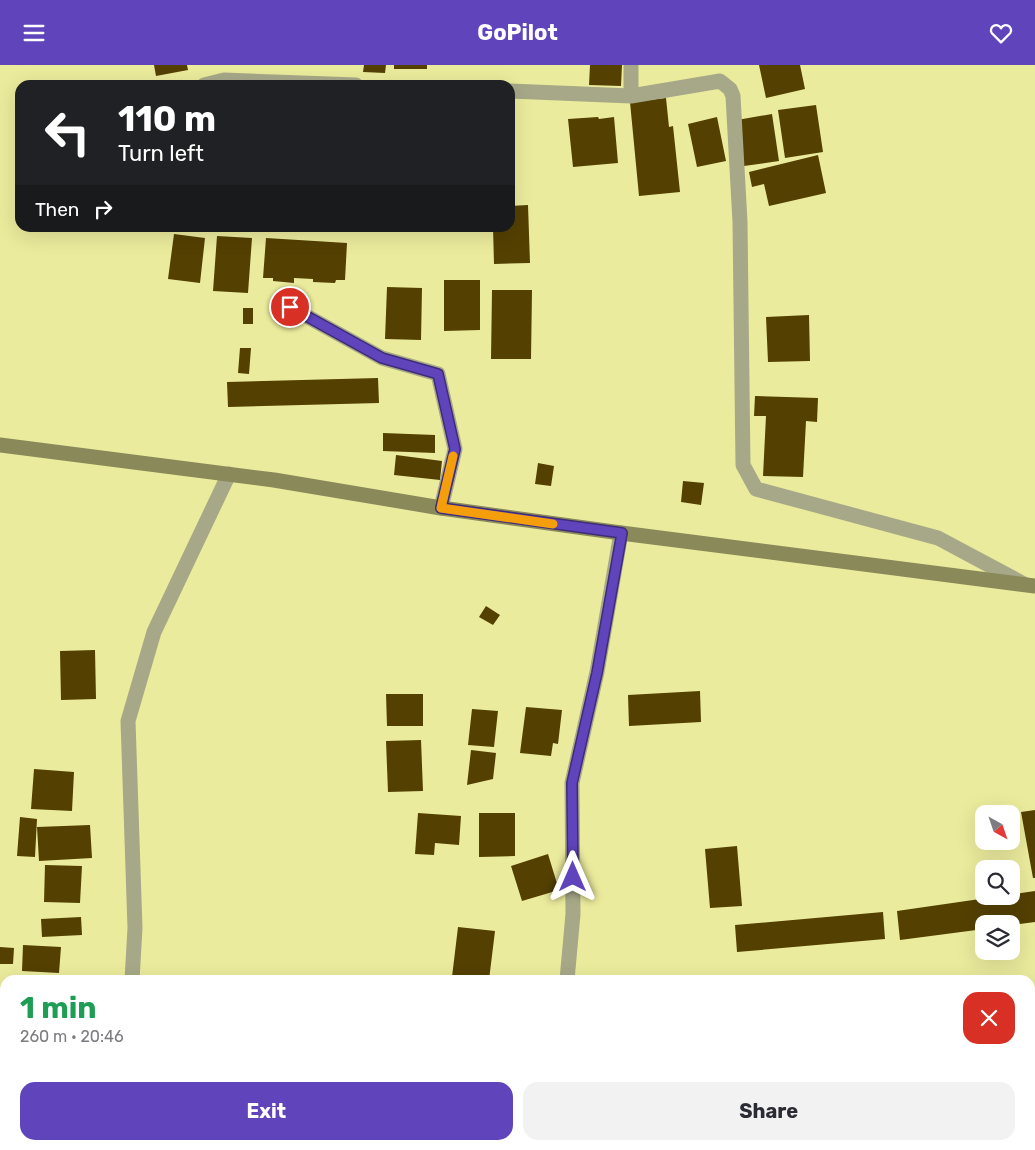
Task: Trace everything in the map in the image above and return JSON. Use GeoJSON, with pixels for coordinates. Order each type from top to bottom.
{"type":"FeatureCollection","features":[{"type":"Feature","properties":{"kind":"street"},"geometry":{"type":"LineString","coordinates":[[631,65],[631,96]]}},
{"type":"Feature","properties":{"kind":"street"},"geometry":{"type":"LineString","coordinates":[[515,91],[631,96],[720,81],[730,89],[733,96],[740,222],[743,465],[756,489],[938,538],[1030,585]]}},
{"type":"Feature","properties":{"kind":"street"},"geometry":{"type":"LineString","coordinates":[[290,307],[382,358],[438,374],[455,449],[441,508]]}},
{"type":"Feature","properties":{"kind":"street"},"geometry":{"type":"LineString","coordinates":[[0,445],[274,480],[441,508],[622,533],[1030,585]]}},
{"type":"Feature","properties":{"kind":"street"},"geometry":{"type":"LineString","coordinates":[[132,975],[135,928],[128,721],[154,632],[229,475]]}},
{"type":"Feature","properties":{"kind":"street"},"geometry":{"type":"LineString","coordinates":[[567,975],[573,914],[572,783],[597,673],[622,533]]}},
{"type":"Feature","properties":{"kind":"building"},"geometry":{"type":"Polygon","coordinates":[[[154,65],[187,65],[188,70],[156,76],[154,65]]]}},
{"type":"Feature","properties":{"kind":"building"},"geometry":{"type":"Polygon","coordinates":[[[364,65],[386,65],[385,73],[363,72],[364,65]]]}},
{"type":"Feature","properties":{"kind":"building"},"geometry":{"type":"Polygon","coordinates":[[[394,65],[427,65],[427,69],[394,69],[394,65]]]}},
{"type":"Feature","properties":{"kind":"building"},"geometry":{"type":"Polygon","coordinates":[[[590,65],[622,65],[621,86],[589,85],[590,65]]]}},
{"type":"Feature","properties":{"kind":"building"},"geometry":{"type":"Polygon","coordinates":[[[759,65],[800,65],[805,89],[766,98],[759,65]]]}},
{"type":"Feature","properties":{"kind":"building"},"geometry":{"type":"Polygon","coordinates":[[[666,98],[669,127],[673,126],[680,192],[639,196],[630,102],[666,98]]]}},
{"type":"Feature","properties":{"kind":"building"},"geometry":{"type":"Polygon","coordinates":[[[816,105],[823,152],[785,158],[778,110],[816,105]]]}},
{"type":"Feature","properties":{"kind":"building"},"geometry":{"type":"Polygon","coordinates":[[[772,114],[779,161],[744,166],[737,120],[772,114]]]}},
{"type":"Feature","properties":{"kind":"building"},"geometry":{"type":"Polygon","coordinates":[[[598,117],[599,119],[614,117],[618,163],[573,167],[568,119],[598,117]]]}},
{"type":"Feature","properties":{"kind":"building"},"geometry":{"type":"Polygon","coordinates":[[[717,117],[726,161],[697,167],[688,124],[717,117]]]}},
{"type":"Feature","properties":{"kind":"building"},"geometry":{"type":"Polygon","coordinates":[[[818,155],[826,193],[769,206],[764,184],[752,187],[749,172],[818,155]]]}},
{"type":"Feature","properties":{"kind":"building"},"geometry":{"type":"Polygon","coordinates":[[[528,205],[530,263],[494,264],[493,232],[515,232],[515,206],[528,205]]]}},
{"type":"Feature","properties":{"kind":"building"},"geometry":{"type":"Polygon","coordinates":[[[174,234],[205,238],[200,283],[168,279],[174,234]]]}},
{"type":"Feature","properties":{"kind":"building"},"geometry":{"type":"Polygon","coordinates":[[[217,236],[252,238],[248,293],[213,291],[217,236]]]}},
{"type":"Feature","properties":{"kind":"building"},"geometry":{"type":"Polygon","coordinates":[[[266,238],[347,243],[345,280],[336,280],[335,283],[313,282],[313,279],[294,278],[294,283],[273,281],[273,278],[263,278],[266,238]]]}},
{"type":"Feature","properties":{"kind":"building"},"geometry":{"type":"Polygon","coordinates":[[[444,280],[480,280],[480,330],[444,331],[444,280]]]}},
{"type":"Feature","properties":{"kind":"building"},"geometry":{"type":"Polygon","coordinates":[[[387,287],[422,288],[421,340],[385,339],[387,287]]]}},
{"type":"Feature","properties":{"kind":"building"},"geometry":{"type":"Polygon","coordinates":[[[492,290],[532,290],[531,359],[491,359],[492,290]]]}},
{"type":"Feature","properties":{"kind":"building"},"geometry":{"type":"Polygon","coordinates":[[[243,308],[253,308],[253,324],[243,324],[243,308]]]}},
{"type":"Feature","properties":{"kind":"building"},"geometry":{"type":"Polygon","coordinates":[[[809,315],[810,361],[768,362],[766,317],[809,315]]]}},
{"type":"Feature","properties":{"kind":"building"},"geometry":{"type":"Polygon","coordinates":[[[240,348],[251,348],[249,374],[238,373],[240,348]]]}},
{"type":"Feature","properties":{"kind":"building"},"geometry":{"type":"Polygon","coordinates":[[[378,378],[379,403],[228,407],[227,382],[378,378]]]}},
{"type":"Feature","properties":{"kind":"building"},"geometry":{"type":"Polygon","coordinates":[[[755,396],[818,398],[817,422],[806,421],[803,477],[763,476],[766,416],[754,416],[755,396]]]}},
{"type":"Feature","properties":{"kind":"building"},"geometry":{"type":"Polygon","coordinates":[[[383,433],[435,435],[435,453],[383,451],[383,433]]]}},
{"type":"Feature","properties":{"kind":"building"},"geometry":{"type":"Polygon","coordinates":[[[396,455],[442,461],[440,480],[394,475],[396,455]]]}},
{"type":"Feature","properties":{"kind":"building"},"geometry":{"type":"Polygon","coordinates":[[[538,463],[554,466],[551,486],[535,484],[538,463]]]}},
{"type":"Feature","properties":{"kind":"building"},"geometry":{"type":"Polygon","coordinates":[[[683,481],[704,483],[701,505],[681,502],[683,481]]]}},
{"type":"Feature","properties":{"kind":"building"},"geometry":{"type":"Polygon","coordinates":[[[486,606],[500,615],[493,625],[479,617],[486,606]]]}},
{"type":"Feature","properties":{"kind":"building"},"geometry":{"type":"Polygon","coordinates":[[[95,650],[96,699],[61,700],[60,651],[95,650]]]}},
{"type":"Feature","properties":{"kind":"building"},"geometry":{"type":"Polygon","coordinates":[[[700,691],[701,722],[629,726],[628,695],[700,691]]]}},
{"type":"Feature","properties":{"kind":"building"},"geometry":{"type":"Polygon","coordinates":[[[386,694],[423,694],[423,726],[387,726],[386,694]]]}},
{"type":"Feature","properties":{"kind":"building"},"geometry":{"type":"Polygon","coordinates":[[[526,707],[562,710],[558,744],[553,743],[551,756],[520,753],[526,707]]]}},
{"type":"Feature","properties":{"kind":"building"},"geometry":{"type":"Polygon","coordinates":[[[472,709],[498,711],[494,747],[468,745],[472,709]]]}},
{"type":"Feature","properties":{"kind":"building"},"geometry":{"type":"Polygon","coordinates":[[[421,740],[423,791],[388,792],[386,741],[421,740]]]}},
{"type":"Feature","properties":{"kind":"building"},"geometry":{"type":"Polygon","coordinates":[[[471,750],[496,753],[493,779],[467,785],[471,750]]]}},
{"type":"Feature","properties":{"kind":"building"},"geometry":{"type":"Polygon","coordinates":[[[34,769],[74,772],[72,811],[31,809],[34,769]]]}},
{"type":"Feature","properties":{"kind":"building"},"geometry":{"type":"Polygon","coordinates":[[[1035,810],[1035,878],[1033,878],[1021,812],[1035,810]]]}},
{"type":"Feature","properties":{"kind":"building"},"geometry":{"type":"Polygon","coordinates":[[[418,813],[461,816],[459,845],[435,843],[434,855],[415,854],[418,813]]]}},
{"type":"Feature","properties":{"kind":"building"},"geometry":{"type":"Polygon","coordinates":[[[479,813],[515,813],[515,856],[479,857],[479,813]]]}},
{"type":"Feature","properties":{"kind":"building"},"geometry":{"type":"Polygon","coordinates":[[[20,817],[37,819],[35,857],[17,856],[20,817]]]}},
{"type":"Feature","properties":{"kind":"building"},"geometry":{"type":"Polygon","coordinates":[[[90,825],[92,858],[39,861],[37,827],[90,825]]]}},
{"type":"Feature","properties":{"kind":"building"},"geometry":{"type":"Polygon","coordinates":[[[737,846],[742,906],[710,908],[705,849],[737,846]]]}},
{"type":"Feature","properties":{"kind":"building"},"geometry":{"type":"Polygon","coordinates":[[[548,854],[559,890],[522,901],[511,866],[548,854]]]}},
{"type":"Feature","properties":{"kind":"building"},"geometry":{"type":"Polygon","coordinates":[[[45,865],[82,866],[80,903],[44,902],[45,865]]]}},
{"type":"Feature","properties":{"kind":"building"},"geometry":{"type":"Polygon","coordinates":[[[1035,891],[1035,922],[1020,924],[1020,915],[975,915],[975,930],[900,940],[897,911],[975,900],[975,905],[1020,905],[1020,893],[1035,891]]]}},
{"type":"Feature","properties":{"kind":"building"},"geometry":{"type":"Polygon","coordinates":[[[883,912],[885,939],[737,952],[735,925],[883,912]]]}},
{"type":"Feature","properties":{"kind":"building"},"geometry":{"type":"Polygon","coordinates":[[[81,917],[82,935],[42,937],[41,919],[81,917]]]}},
{"type":"Feature","properties":{"kind":"building"},"geometry":{"type":"Polygon","coordinates":[[[458,927],[495,931],[490,975],[452,975],[458,927]]]}},
{"type":"Feature","properties":{"kind":"building"},"geometry":{"type":"Polygon","coordinates":[[[23,945],[61,947],[59,973],[22,971],[23,945]]]}},
{"type":"Feature","properties":{"kind":"building"},"geometry":{"type":"Polygon","coordinates":[[[0,947],[14,948],[13,964],[0,964],[0,947]]]}},
{"type":"Feature","properties":{"kind":"slow traffic"},"geometry":{"type":"LineString","coordinates":[[453,456],[441,508],[553,524]]}},
{"type":"Feature","properties":{"kind":"route"},"geometry":{"type":"LineString","coordinates":[[290,307],[382,358],[438,374],[455,449],[441,508],[622,533],[597,673],[572,783],[573,877]]}}]}
